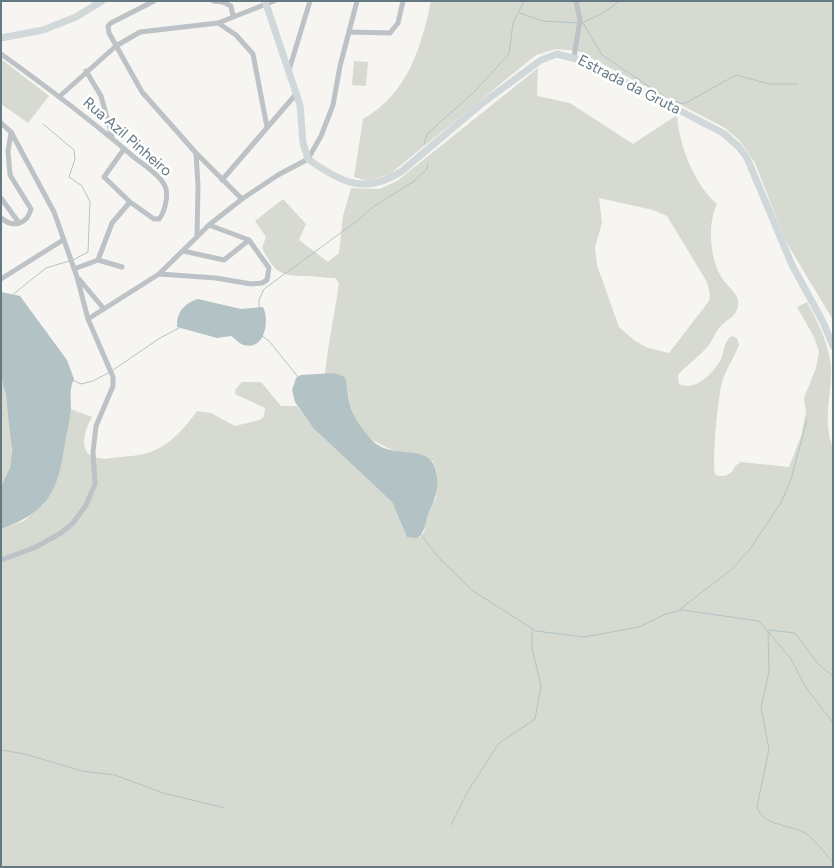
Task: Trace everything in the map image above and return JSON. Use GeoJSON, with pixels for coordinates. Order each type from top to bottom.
{"type":"FeatureCollection","features":[{"type":"Feature","properties":{"kind":"main road"},"geometry":{"type":"LineString","coordinates":[[1,38],[43,30],[76,17],[102,1]]}},
{"type":"Feature","properties":{"kind":"main road"},"geometry":{"type":"LineString","coordinates":[[268,2],[291,68],[301,110],[303,143],[308,160]]}},
{"type":"Feature","properties":{"kind":"main road","name":"Estrada da Gruta"},"geometry":{"type":"LineString","coordinates":[[308,160],[340,179],[355,184],[381,184],[402,171],[480,105],[541,60],[557,54],[574,57],[723,133],[740,147],[756,177],[792,265],[823,322],[833,346]]}},
{"type":"Feature","properties":{"kind":"street"},"geometry":{"type":"LineString","coordinates":[[154,1],[111,22],[108,29],[142,92],[196,153],[242,199]]}},
{"type":"Feature","properties":{"kind":"street"},"geometry":{"type":"LineString","coordinates":[[213,1],[224,2],[231,6],[233,16]]}},
{"type":"Feature","properties":{"kind":"street"},"geometry":{"type":"LineString","coordinates":[[291,68],[310,1]]}},
{"type":"Feature","properties":{"kind":"street"},"geometry":{"type":"LineString","coordinates":[[88,319],[159,274],[209,225],[242,199],[278,175],[308,160],[330,114],[357,1]]}},
{"type":"Feature","properties":{"kind":"street"},"geometry":{"type":"LineString","coordinates":[[349,32],[390,33],[398,23],[403,1]]}},
{"type":"Feature","properties":{"kind":"street"},"geometry":{"type":"LineString","coordinates":[[574,57],[580,20],[576,1]]}},
{"type":"Feature","properties":{"kind":"street","name":"Rua Azil Pinheiro"},"geometry":{"type":"LineString","coordinates":[[60,96],[116,46],[140,32],[218,23],[268,2]]}},
{"type":"Feature","properties":{"kind":"street"},"geometry":{"type":"LineString","coordinates":[[218,23],[236,34],[253,54],[267,127]]}},
{"type":"Feature","properties":{"kind":"street","name":"Rua Azil Pinheiro"},"geometry":{"type":"LineString","coordinates":[[1,54],[60,96],[112,137],[161,180],[167,192],[162,214],[157,220],[130,202]]}},
{"type":"Feature","properties":{"kind":"street"},"geometry":{"type":"LineString","coordinates":[[86,71],[101,96],[112,137]]}},
{"type":"Feature","properties":{"kind":"street"},"geometry":{"type":"LineString","coordinates":[[222,180],[297,92]]}},
{"type":"Feature","properties":{"kind":"street"},"geometry":{"type":"LineString","coordinates":[[1,123],[11,132],[54,212],[78,278],[88,319],[114,382],[111,394],[96,426],[93,452],[95,484],[86,505],[73,523],[61,533],[36,547],[1,560]]}},
{"type":"Feature","properties":{"kind":"street"},"geometry":{"type":"LineString","coordinates":[[1,218],[10,225],[19,223],[29,214],[31,209],[10,175],[8,142],[11,132]]}},
{"type":"Feature","properties":{"kind":"street"},"geometry":{"type":"LineString","coordinates":[[98,260],[112,224],[130,202],[104,177],[124,148]]}},
{"type":"Feature","properties":{"kind":"street"},"geometry":{"type":"LineString","coordinates":[[196,153],[198,186],[197,236]]}},
{"type":"Feature","properties":{"kind":"street"},"geometry":{"type":"LineString","coordinates":[[1,198],[19,223]]}},
{"type":"Feature","properties":{"kind":"street"},"geometry":{"type":"LineString","coordinates":[[159,274],[216,278],[251,284],[262,283],[267,280],[268,268],[249,240],[209,225]]}},
{"type":"Feature","properties":{"kind":"street"},"geometry":{"type":"LineString","coordinates":[[1,279],[63,240]]}},
{"type":"Feature","properties":{"kind":"street"},"geometry":{"type":"LineString","coordinates":[[183,250],[220,259],[228,258],[249,240]]}},
{"type":"Feature","properties":{"kind":"street"},"geometry":{"type":"LineString","coordinates":[[74,270],[98,260],[122,267]]}},
{"type":"Feature","properties":{"kind":"street"},"geometry":{"type":"LineString","coordinates":[[78,278],[104,309]]}},
{"type":"Feature","properties":{"kind":"shaded area"},"geometry":{"type":"Polygon","coordinates":[[[431,1],[833,1],[833,320],[785,240],[755,163],[740,141],[725,128],[578,51],[556,49],[536,55],[390,174],[368,181],[354,177],[363,119],[391,97],[410,69],[417,53],[431,1]]]}},
{"type":"Feature","properties":{"kind":"shaded area"},"geometry":{"type":"Polygon","coordinates":[[[1,59],[49,96],[28,123],[1,104],[1,59]]]}},
{"type":"Feature","properties":{"kind":"shaded area"},"geometry":{"type":"Polygon","coordinates":[[[354,61],[368,62],[366,86],[352,85],[354,61]]]}},
{"type":"Feature","properties":{"kind":"shaded area"},"geometry":{"type":"Polygon","coordinates":[[[538,68],[537,96],[570,103],[633,144],[677,115],[684,151],[689,163],[701,186],[717,204],[711,231],[713,252],[718,270],[724,281],[736,294],[738,302],[735,314],[718,329],[701,354],[678,375],[679,384],[691,386],[697,384],[708,376],[720,361],[728,339],[731,336],[737,338],[739,345],[724,376],[721,387],[714,460],[716,475],[728,475],[741,462],[789,467],[801,436],[806,412],[804,398],[816,368],[819,352],[814,337],[797,307],[807,302],[825,341],[831,367],[828,427],[833,448],[833,867],[1,867],[1,529],[24,521],[44,504],[71,409],[92,417],[84,441],[87,452],[91,456],[104,459],[134,456],[151,452],[167,443],[184,428],[197,411],[211,413],[235,426],[260,420],[264,416],[265,408],[235,394],[235,390],[242,382],[261,382],[281,406],[297,406],[313,428],[392,502],[406,535],[419,538],[424,532],[429,509],[436,498],[437,472],[433,461],[399,452],[373,440],[356,420],[350,404],[347,384],[334,373],[325,374],[339,283],[335,278],[295,276],[282,273],[270,262],[262,248],[266,237],[255,221],[283,199],[306,224],[299,240],[328,262],[339,253],[343,216],[351,188],[379,189],[397,181],[538,68]],[[599,198],[602,223],[595,247],[597,265],[619,327],[635,341],[648,348],[669,353],[709,301],[710,294],[707,282],[667,216],[653,210],[599,198]]]}},
{"type":"Feature","properties":{"kind":"shaded area"},"geometry":{"type":"Polygon","coordinates":[[[1,292],[20,296],[67,360],[74,379],[62,460],[54,487],[48,498],[30,515],[1,529],[1,487],[10,468],[12,450],[6,396],[1,377],[1,292]]]}},
{"type":"Feature","properties":{"kind":"shaded area"},"geometry":{"type":"Polygon","coordinates":[[[198,299],[241,309],[263,307],[266,326],[261,339],[251,346],[244,345],[231,336],[217,338],[177,327],[178,317],[182,309],[198,299]]]}},
{"type":"Feature","properties":{"kind":"shaded area"},"geometry":{"type":"Polygon","coordinates":[[[334,373],[345,377],[351,409],[356,420],[374,442],[392,450],[421,455],[429,459],[435,466],[437,477],[436,492],[425,527],[418,538],[407,537],[392,502],[313,428],[295,402],[292,390],[296,378],[301,375],[334,373]]]}},
{"type":"Feature","properties":{"kind":"shaded area"},"geometry":{"type":"Polygon","coordinates":[[[1,377],[7,402],[12,451],[7,478],[1,487],[1,377]]]}},
{"type":"Feature","properties":{"kind":"waterway"},"geometry":{"type":"LineString","coordinates":[[424,144],[427,134],[473,93],[509,54],[513,23],[524,1]]}},
{"type":"Feature","properties":{"kind":"waterway"},"geometry":{"type":"LineString","coordinates":[[582,23],[605,12],[619,1]]}},
{"type":"Feature","properties":{"kind":"waterway"},"geometry":{"type":"LineString","coordinates":[[520,13],[543,21],[577,23]]}},
{"type":"Feature","properties":{"kind":"waterway"},"geometry":{"type":"LineString","coordinates":[[583,23],[602,55],[671,101],[684,104],[736,75],[769,84],[797,84]]}},
{"type":"Feature","properties":{"kind":"waterway"},"geometry":{"type":"LineString","coordinates":[[43,124],[74,150],[75,159],[69,177],[82,186],[90,202],[88,252],[73,260]]}},
{"type":"Feature","properties":{"kind":"waterway"},"geometry":{"type":"LineString","coordinates":[[259,308],[259,300],[264,289],[357,221],[373,207],[414,181],[427,169],[428,164]]}},
{"type":"Feature","properties":{"kind":"waterway"},"geometry":{"type":"LineString","coordinates":[[11,296],[46,268],[69,261]]}},
{"type":"Feature","properties":{"kind":"waterway"},"geometry":{"type":"LineString","coordinates":[[113,370],[160,338],[179,328]]}},
{"type":"Feature","properties":{"kind":"waterway"},"geometry":{"type":"LineString","coordinates":[[261,335],[269,341],[298,377]]}},
{"type":"Feature","properties":{"kind":"waterway"},"geometry":{"type":"LineString","coordinates":[[73,380],[81,384],[93,381],[110,372]]}},
{"type":"Feature","properties":{"kind":"waterway"},"geometry":{"type":"LineString","coordinates":[[679,610],[732,569],[750,549],[781,503],[791,479],[807,420]]}},
{"type":"Feature","properties":{"kind":"waterway"},"geometry":{"type":"LineString","coordinates":[[420,534],[441,560],[473,591],[536,631],[584,637],[639,627],[666,614],[682,610],[759,621],[791,659],[805,686],[833,723]]}},
{"type":"Feature","properties":{"kind":"waterway"},"geometry":{"type":"LineString","coordinates":[[451,825],[468,791],[499,743],[535,719],[541,686],[532,648],[532,629]]}},
{"type":"Feature","properties":{"kind":"waterway"},"geometry":{"type":"LineString","coordinates":[[769,630],[795,633],[819,665],[833,676]]}},
{"type":"Feature","properties":{"kind":"waterway"},"geometry":{"type":"LineString","coordinates":[[768,631],[769,672],[761,707],[769,749],[757,807],[760,813],[771,822],[805,833],[833,862]]}},
{"type":"Feature","properties":{"kind":"waterway"},"geometry":{"type":"LineString","coordinates":[[1,750],[25,754],[82,771],[115,775],[163,793],[225,808]]}}]}
